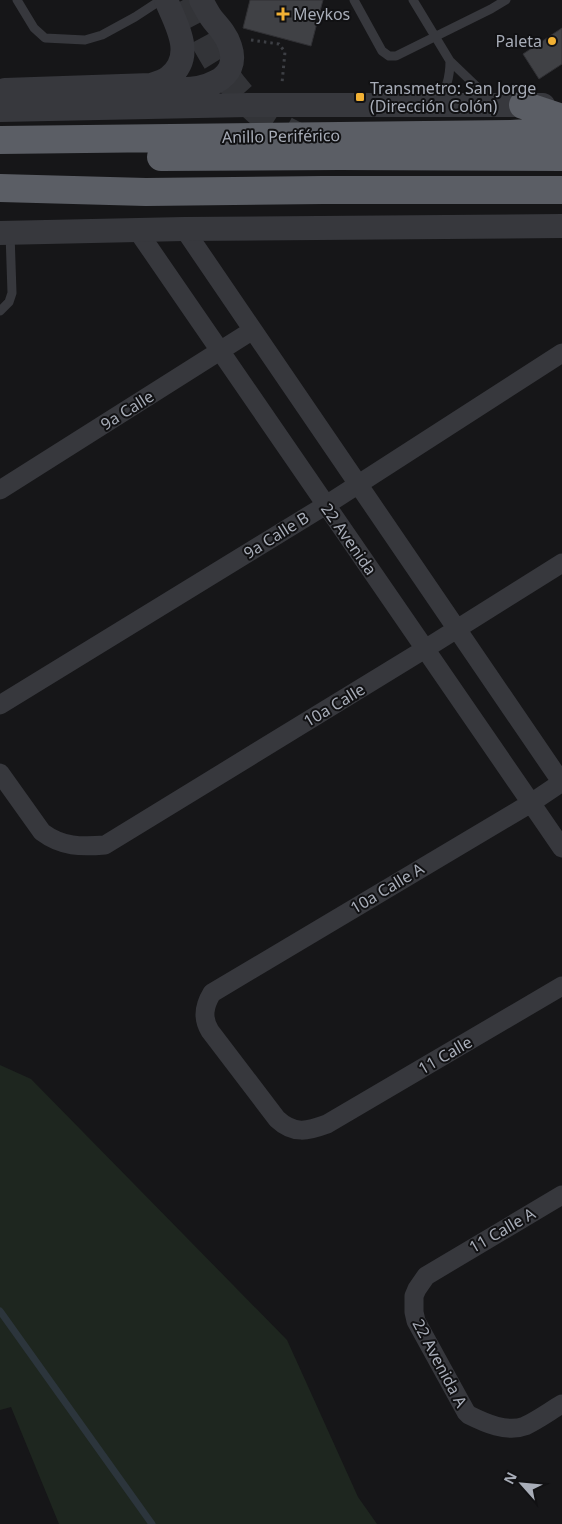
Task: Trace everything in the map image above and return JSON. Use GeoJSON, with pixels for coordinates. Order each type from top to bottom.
{"type":"FeatureCollection","features":[{"type":"Feature","properties":{"kind":"highway"},"geometry":{"type":"LineString","coordinates":[[513,106],[562,118]]}},
{"type":"Feature","properties":{"kind":"highway","name":"Anillo Periférico"},"geometry":{"type":"LineString","coordinates":[[0,140],[511,134],[562,131]]}},
{"type":"Feature","properties":{"kind":"highway"},"geometry":{"type":"LineString","coordinates":[[306,141],[340,156]]}},
{"type":"Feature","properties":{"kind":"highway"},"geometry":{"type":"LineString","coordinates":[[0,158],[562,157]]}},
{"type":"Feature","properties":{"kind":"highway"},"geometry":{"type":"LineString","coordinates":[[0,188],[146,192],[562,190]]}},
{"type":"Feature","properties":{"kind":"street"},"geometry":{"type":"LineString","coordinates":[[151,85],[169,77],[182,57],[182,39],[166,0]]}},
{"type":"Feature","properties":{"kind":"street"},"geometry":{"type":"LineString","coordinates":[[0,92],[5,90],[151,85],[175,89],[198,88],[217,82],[231,68],[233,61],[230,45],[226,36],[212,19],[201,0]]}},
{"type":"Feature","properties":{"kind":"street","name":"Anillo Periférico"},"geometry":{"type":"LineString","coordinates":[[0,110],[248,105],[513,106],[562,104]]}},
{"type":"Feature","properties":{"kind":"street"},"geometry":{"type":"LineString","coordinates":[[5,233],[184,229],[562,226]]}},
{"type":"Feature","properties":{"kind":"street"},"geometry":{"type":"LineString","coordinates":[[184,229],[562,783]]}},
{"type":"Feature","properties":{"kind":"street","name":"22 Avenida"},"geometry":{"type":"LineString","coordinates":[[137,230],[562,848]]}},
{"type":"Feature","properties":{"kind":"street","name":"9a Calle"},"geometry":{"type":"LineString","coordinates":[[0,490],[253,330]]}},
{"type":"Feature","properties":{"kind":"street","name":"9a Calle B"},"geometry":{"type":"LineString","coordinates":[[7,701],[326,505],[562,353]]}},
{"type":"Feature","properties":{"kind":"street","name":"10a Calle"},"geometry":{"type":"LineString","coordinates":[[0,773],[42,832],[49,837],[61,843],[73,845],[105,845],[562,563]]}},
{"type":"Feature","properties":{"kind":"street","name":"10a Calle A"},"geometry":{"type":"LineString","coordinates":[[327,1124],[302,1130],[286,1125],[277,1119],[206,1024],[205,1007],[212,993],[562,783]]}},
{"type":"Feature","properties":{"kind":"street","name":"11 Calle"},"geometry":{"type":"LineString","coordinates":[[327,1124],[562,986]]}},
{"type":"Feature","properties":{"kind":"street","name":"11 Calle A"},"geometry":{"type":"LineString","coordinates":[[443,1265],[562,1195]]}},
{"type":"Feature","properties":{"kind":"street","name":"22 Avenida A"},"geometry":{"type":"LineString","coordinates":[[443,1265],[426,1276],[417,1289],[413,1303],[416,1321],[467,1413],[488,1423],[512,1428],[525,1426],[562,1404]]}},
{"type":"Feature","properties":{"kind":"lane"},"geometry":{"type":"LineString","coordinates":[[18,0],[34,28],[45,38],[85,40],[102,35],[161,0]]}},
{"type":"Feature","properties":{"kind":"lane"},"geometry":{"type":"LineString","coordinates":[[354,0],[382,51],[389,56],[396,56],[506,0]]}},
{"type":"Feature","properties":{"kind":"lane"},"geometry":{"type":"LineString","coordinates":[[413,0],[450,61],[475,85],[513,106]]}},
{"type":"Feature","properties":{"kind":"lane"},"geometry":{"type":"LineString","coordinates":[[486,0],[491,9]]}},
{"type":"Feature","properties":{"kind":"lane"},"geometry":{"type":"LineString","coordinates":[[435,105],[443,95],[447,84],[450,73],[450,61]]}},
{"type":"Feature","properties":{"kind":"lane"},"geometry":{"type":"LineString","coordinates":[[0,311],[9,302],[12,293],[5,233]]}},
{"type":"Feature","properties":{"kind":"path"},"geometry":{"type":"LineString","coordinates":[[226,36],[278,44],[285,52],[282,81]]}},
{"type":"Feature","properties":{"kind":"shaded area"},"geometry":{"type":"Polygon","coordinates":[[[0,1065],[31,1079],[287,1340],[358,1497],[377,1524],[59,1524],[11,1407],[0,1410],[0,1065]]]}},
{"type":"Feature","properties":{"kind":"building","name":"Meykos"},"geometry":{"type":"Polygon","coordinates":[[[250,0],[323,0],[311,46],[243,28],[250,0]]]}},
{"type":"Feature","properties":{"kind":"building","name":"Paleta"},"geometry":{"type":"Polygon","coordinates":[[[562,28],[562,64],[539,79],[523,54],[562,28]]]}},
{"type":"Feature","properties":{"kind":"waterway"},"geometry":{"type":"LineString","coordinates":[[0,1311],[152,1524]]}},
{"type":"Feature","properties":{"kind":"tunnel"},"geometry":{"type":"LineString","coordinates":[[183,0],[218,64],[239,93],[266,118],[306,141]]}},
{"type":"Feature","properties":{"kind":"place","name":"Meykos"},"geometry":{"type":"Point","coordinates":[283,14]}},
{"type":"Feature","properties":{"kind":"place","name":"Paleta"},"geometry":{"type":"Point","coordinates":[552,41]}},
{"type":"Feature","properties":{"kind":"place","name":"Transmetro: San Jorge (Dirección Colón)"},"geometry":{"type":"Point","coordinates":[360,97]}}]}
